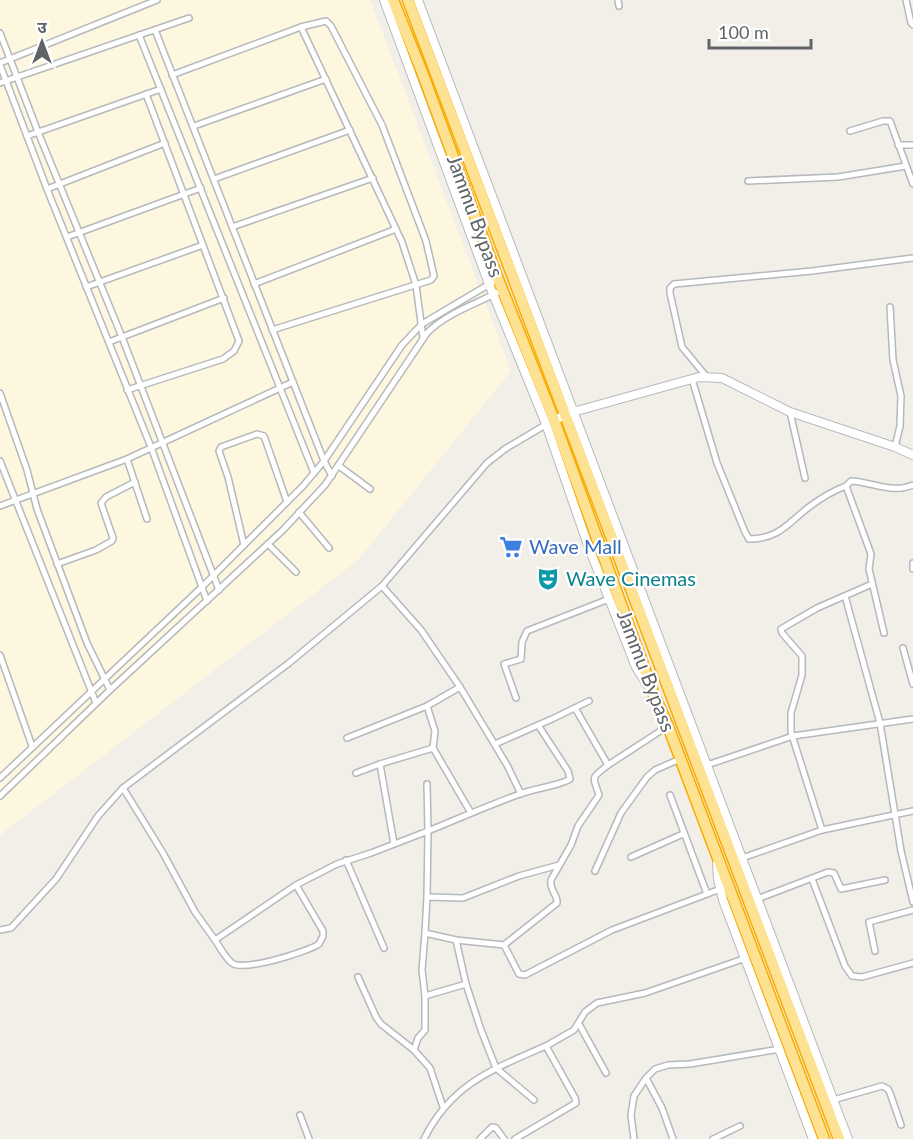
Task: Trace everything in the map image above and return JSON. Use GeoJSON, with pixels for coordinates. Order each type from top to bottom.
{"type":"FeatureCollection","features":[{"type":"Feature","properties":{"kind":"highway","name":"Jammu Bypass"},"geometry":{"type":"LineString","coordinates":[[393,0],[422,72],[496,287],[668,726],[717,857],[724,888],[824,1139]]}},
{"type":"Feature","properties":{"kind":"highway","name":"Jammu Bypass"},"geometry":{"type":"LineString","coordinates":[[408,0],[569,414],[838,1139]]}},
{"type":"Feature","properties":{"kind":"street"},"geometry":{"type":"LineString","coordinates":[[157,0],[0,64],[47,189],[151,447],[207,601]]}},
{"type":"Feature","properties":{"kind":"street"},"geometry":{"type":"LineString","coordinates":[[384,0],[496,287]]}},
{"type":"Feature","properties":{"kind":"street"},"geometry":{"type":"LineString","coordinates":[[418,0],[569,414],[707,765],[848,1139]]}},
{"type":"Feature","properties":{"kind":"street"},"geometry":{"type":"LineString","coordinates":[[906,0],[913,25]]}},
{"type":"Feature","properties":{"kind":"street"},"geometry":{"type":"LineString","coordinates":[[0,83],[189,18]]}},
{"type":"Feature","properties":{"kind":"street"},"geometry":{"type":"LineString","coordinates":[[172,75],[321,21],[329,23],[382,125],[418,217],[434,273],[431,280],[272,330]]}},
{"type":"Feature","properties":{"kind":"street"},"geometry":{"type":"LineString","coordinates":[[301,27],[396,229],[416,285],[423,338]]}},
{"type":"Feature","properties":{"kind":"street"},"geometry":{"type":"LineString","coordinates":[[155,30],[272,330],[332,476]]}},
{"type":"Feature","properties":{"kind":"street"},"geometry":{"type":"LineString","coordinates":[[0,33],[122,337],[219,590]]}},
{"type":"Feature","properties":{"kind":"street"},"geometry":{"type":"LineString","coordinates":[[139,35],[314,473]]}},
{"type":"Feature","properties":{"kind":"street"},"geometry":{"type":"LineString","coordinates":[[194,126],[326,79]]}},
{"type":"Feature","properties":{"kind":"street"},"geometry":{"type":"LineString","coordinates":[[27,136],[161,89]]}},
{"type":"Feature","properties":{"kind":"street"},"geometry":{"type":"LineString","coordinates":[[128,390],[223,359],[238,346],[239,336],[146,94]]}},
{"type":"Feature","properties":{"kind":"street"},"geometry":{"type":"LineString","coordinates":[[850,131],[889,120],[913,184]]}},
{"type":"Feature","properties":{"kind":"street"},"geometry":{"type":"LineString","coordinates":[[214,179],[350,130]]}},
{"type":"Feature","properties":{"kind":"street"},"geometry":{"type":"LineString","coordinates":[[47,189],[165,142]]}},
{"type":"Feature","properties":{"kind":"street"},"geometry":{"type":"LineString","coordinates":[[898,145],[913,146]]}},
{"type":"Feature","properties":{"kind":"street"},"geometry":{"type":"LineString","coordinates":[[748,181],[838,177],[906,166]]}},
{"type":"Feature","properties":{"kind":"street"},"geometry":{"type":"LineString","coordinates":[[232,227],[373,178]]}},
{"type":"Feature","properties":{"kind":"street"},"geometry":{"type":"LineString","coordinates":[[67,237],[201,188]]}},
{"type":"Feature","properties":{"kind":"street"},"geometry":{"type":"LineString","coordinates":[[254,284],[396,229]]}},
{"type":"Feature","properties":{"kind":"street"},"geometry":{"type":"LineString","coordinates":[[86,287],[203,245]]}},
{"type":"Feature","properties":{"kind":"street"},"geometry":{"type":"LineString","coordinates":[[706,376],[687,355],[679,340],[670,293],[670,288],[674,284],[812,271],[913,258]]}},
{"type":"Feature","properties":{"kind":"street"},"geometry":{"type":"LineString","coordinates":[[0,778],[203,586],[314,473],[402,345],[422,324],[496,287]]}},
{"type":"Feature","properties":{"kind":"street"},"geometry":{"type":"LineString","coordinates":[[0,796],[300,512],[332,476],[423,338],[438,323],[496,287]]}},
{"type":"Feature","properties":{"kind":"street"},"geometry":{"type":"LineString","coordinates":[[109,342],[224,298]]}},
{"type":"Feature","properties":{"kind":"street"},"geometry":{"type":"LineString","coordinates":[[890,307],[893,360],[901,396],[900,426],[895,447]]}},
{"type":"Feature","properties":{"kind":"street"},"geometry":{"type":"LineString","coordinates":[[0,930],[11,928],[56,879],[98,816],[123,788],[289,663],[382,586],[487,463],[505,449],[550,422],[569,414],[692,379],[714,376],[729,381],[790,412],[913,455]]}},
{"type":"Feature","properties":{"kind":"street"},"geometry":{"type":"LineString","coordinates":[[692,379],[717,463],[749,539],[778,533],[825,495],[846,486],[850,481],[880,487],[906,488],[913,485]]}},
{"type":"Feature","properties":{"kind":"street"},"geometry":{"type":"LineString","coordinates":[[0,506],[127,459],[293,382]]}},
{"type":"Feature","properties":{"kind":"street"},"geometry":{"type":"LineString","coordinates":[[0,393],[57,564],[87,643],[110,690]]}},
{"type":"Feature","properties":{"kind":"street"},"geometry":{"type":"LineString","coordinates":[[790,412],[805,478]]}},
{"type":"Feature","properties":{"kind":"street"},"geometry":{"type":"LineString","coordinates":[[550,422],[586,538],[609,599],[640,676],[654,695]]}},
{"type":"Feature","properties":{"kind":"street"},"geometry":{"type":"LineString","coordinates":[[244,545],[219,451],[221,447],[257,434],[264,436],[287,502]]}},
{"type":"Feature","properties":{"kind":"street"},"geometry":{"type":"LineString","coordinates":[[127,459],[147,519]]}},
{"type":"Feature","properties":{"kind":"street"},"geometry":{"type":"LineString","coordinates":[[0,461],[96,703]]}},
{"type":"Feature","properties":{"kind":"street"},"geometry":{"type":"LineString","coordinates":[[339,466],[370,489]]}},
{"type":"Feature","properties":{"kind":"street"},"geometry":{"type":"LineString","coordinates":[[57,564],[96,550],[112,541],[101,503],[106,497],[135,482]]}},
{"type":"Feature","properties":{"kind":"street"},"geometry":{"type":"LineString","coordinates":[[846,486],[871,554],[868,565],[884,633]]}},
{"type":"Feature","properties":{"kind":"street"},"geometry":{"type":"LineString","coordinates":[[300,512],[329,548]]}},
{"type":"Feature","properties":{"kind":"street"},"geometry":{"type":"LineString","coordinates":[[268,544],[296,572]]}},
{"type":"Feature","properties":{"kind":"street"},"geometry":{"type":"LineString","coordinates":[[913,563],[913,569]]}},
{"type":"Feature","properties":{"kind":"street"},"geometry":{"type":"LineString","coordinates":[[822,830],[790,722],[802,675],[802,656],[781,629],[809,612],[872,584]]}},
{"type":"Feature","properties":{"kind":"street"},"geometry":{"type":"LineString","coordinates":[[382,586],[421,630],[460,687],[495,744],[521,794]]}},
{"type":"Feature","properties":{"kind":"street"},"geometry":{"type":"LineString","coordinates":[[845,596],[880,723],[901,851],[913,902]]}},
{"type":"Feature","properties":{"kind":"street"},"geometry":{"type":"LineString","coordinates":[[516,698],[504,664],[521,659],[522,642],[527,631],[609,599]]}},
{"type":"Feature","properties":{"kind":"street"},"geometry":{"type":"LineString","coordinates":[[903,648],[913,684]]}},
{"type":"Feature","properties":{"kind":"street"},"geometry":{"type":"LineString","coordinates":[[0,655],[32,746]]}},
{"type":"Feature","properties":{"kind":"street"},"geometry":{"type":"LineString","coordinates":[[347,738],[427,706],[460,687]]}},
{"type":"Feature","properties":{"kind":"street"},"geometry":{"type":"LineString","coordinates":[[495,744],[589,701]]}},
{"type":"Feature","properties":{"kind":"street"},"geometry":{"type":"LineString","coordinates":[[427,706],[435,731],[433,748],[471,813]]}},
{"type":"Feature","properties":{"kind":"street"},"geometry":{"type":"LineString","coordinates":[[575,708],[608,765]]}},
{"type":"Feature","properties":{"kind":"street"},"geometry":{"type":"LineString","coordinates":[[707,765],[793,736],[913,719]]}},
{"type":"Feature","properties":{"kind":"street"},"geometry":{"type":"LineString","coordinates":[[215,940],[296,885],[346,860],[371,854],[471,813],[570,778],[568,771],[538,725]]}},
{"type":"Feature","properties":{"kind":"street"},"geometry":{"type":"LineString","coordinates":[[425,933],[504,945],[557,903],[550,883],[571,845],[578,826],[599,795],[594,777],[608,765],[668,726]]}},
{"type":"Feature","properties":{"kind":"street"},"geometry":{"type":"LineString","coordinates":[[356,773],[433,748]]}},
{"type":"Feature","properties":{"kind":"street"},"geometry":{"type":"LineString","coordinates":[[595,871],[621,813],[647,777],[655,770],[680,759]]}},
{"type":"Feature","properties":{"kind":"street"},"geometry":{"type":"LineString","coordinates":[[380,764],[394,844]]}},
{"type":"Feature","properties":{"kind":"street"},"geometry":{"type":"LineString","coordinates":[[414,1050],[418,1038],[425,1030],[422,970],[427,897],[427,784]]}},
{"type":"Feature","properties":{"kind":"street"},"geometry":{"type":"LineString","coordinates":[[123,788],[163,853],[195,912],[231,963],[241,966],[280,959],[319,944],[323,931],[296,885]]}},
{"type":"Feature","properties":{"kind":"street"},"geometry":{"type":"LineString","coordinates":[[670,795],[706,894]]}},
{"type":"Feature","properties":{"kind":"street"},"geometry":{"type":"LineString","coordinates":[[742,858],[822,830],[913,811]]}},
{"type":"Feature","properties":{"kind":"street"},"geometry":{"type":"LineString","coordinates":[[631,857],[683,834]]}},
{"type":"Feature","properties":{"kind":"street"},"geometry":{"type":"LineString","coordinates":[[346,860],[384,948]]}},
{"type":"Feature","properties":{"kind":"street"},"geometry":{"type":"LineString","coordinates":[[427,897],[463,898],[519,876],[560,865]]}},
{"type":"Feature","properties":{"kind":"street"},"geometry":{"type":"LineString","coordinates":[[757,898],[832,872],[841,889],[885,880]]}},
{"type":"Feature","properties":{"kind":"street"},"geometry":{"type":"LineString","coordinates":[[812,879],[845,966],[852,976],[862,977],[913,963]]}},
{"type":"Feature","properties":{"kind":"street"},"geometry":{"type":"LineString","coordinates":[[504,945],[519,975],[525,975],[612,930],[724,888],[746,958],[810,1138]]}},
{"type":"Feature","properties":{"kind":"street"},"geometry":{"type":"LineString","coordinates":[[875,951],[869,922],[913,910]]}},
{"type":"Feature","properties":{"kind":"street"},"geometry":{"type":"LineString","coordinates":[[456,939],[466,984],[480,1030],[496,1068],[534,1100]]}},
{"type":"Feature","properties":{"kind":"street"},"geometry":{"type":"LineString","coordinates":[[424,1139],[443,1107],[474,1079],[546,1047],[570,1033],[579,1024],[585,1012],[597,1003],[645,993],[746,958]]}},
{"type":"Feature","properties":{"kind":"street"},"geometry":{"type":"LineString","coordinates":[[358,977],[381,1024],[414,1050],[430,1068],[443,1107]]}},
{"type":"Feature","properties":{"kind":"street"},"geometry":{"type":"LineString","coordinates":[[425,996],[466,984]]}},
{"type":"Feature","properties":{"kind":"street"},"geometry":{"type":"LineString","coordinates":[[579,1024],[606,1073]]}},
{"type":"Feature","properties":{"kind":"street"},"geometry":{"type":"LineString","coordinates":[[514,1139],[576,1103],[546,1047]]}},
{"type":"Feature","properties":{"kind":"street"},"geometry":{"type":"LineString","coordinates":[[634,1139],[631,1115],[633,1103],[646,1078],[660,1067],[780,1049]]}},
{"type":"Feature","properties":{"kind":"street"},"geometry":{"type":"LineString","coordinates":[[646,1078],[662,1108],[673,1139]]}},
{"type":"Feature","properties":{"kind":"street"},"geometry":{"type":"LineString","coordinates":[[833,1100],[877,1086],[885,1087],[890,1094],[901,1125]]}},
{"type":"Feature","properties":{"kind":"street"},"geometry":{"type":"LineString","coordinates":[[300,1115],[309,1139]]}},
{"type":"Feature","properties":{"kind":"street"},"geometry":{"type":"LineString","coordinates":[[714,1139],[740,1126]]}},
{"type":"Feature","properties":{"kind":"street"},"geometry":{"type":"LineString","coordinates":[[480,1139],[492,1127],[496,1128],[504,1139]]}},
{"type":"Feature","properties":{"kind":"shaded area"},"geometry":{"type":"Polygon","coordinates":[[[0,0],[370,0],[511,371],[358,560],[0,835],[0,0]]]}},
{"type":"Feature","properties":{"kind":"place","name":"Wave Mall"},"geometry":{"type":"Point","coordinates":[511,547]}},
{"type":"Feature","properties":{"kind":"place","name":"Wave Cinemas"},"geometry":{"type":"Point","coordinates":[548,579]}}]}
